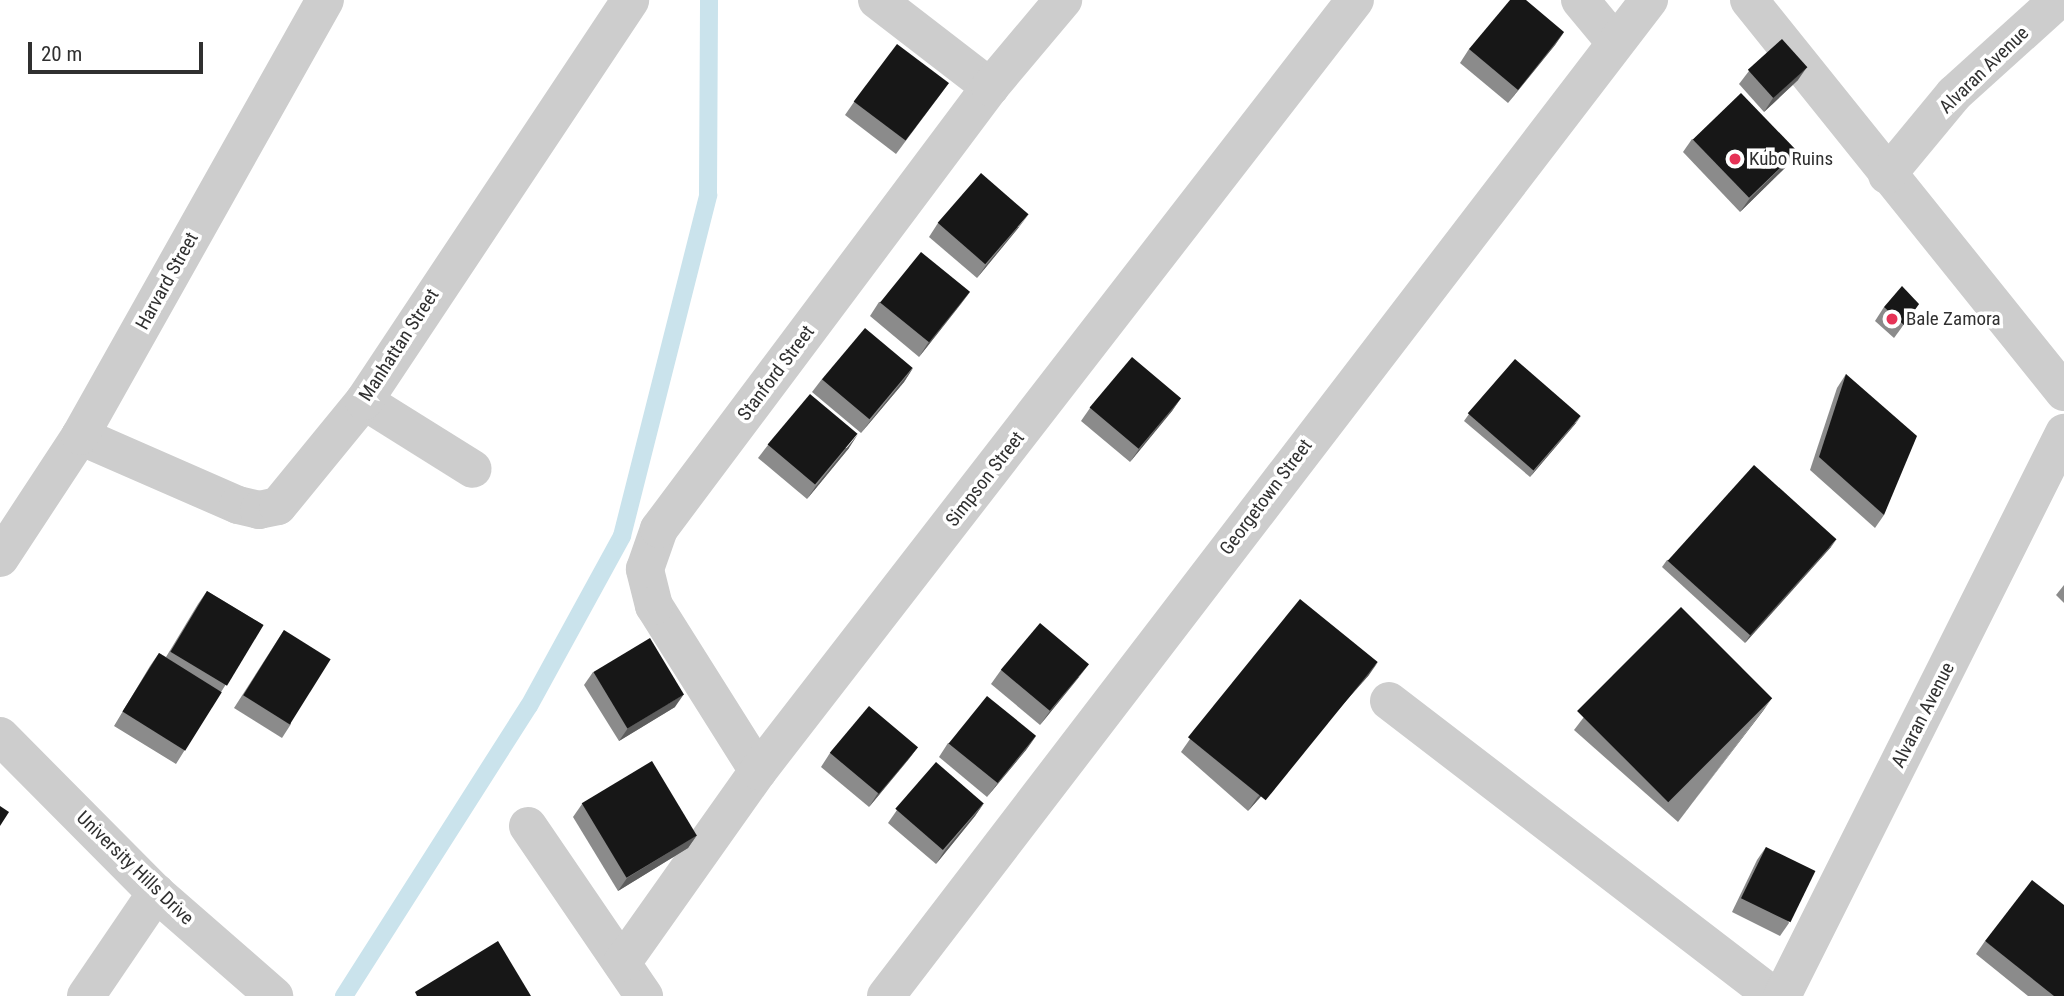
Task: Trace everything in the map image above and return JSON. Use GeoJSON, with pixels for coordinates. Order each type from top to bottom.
{"type":"FeatureCollection","features":[{"type":"Feature","properties":{"kind":"street","name":"Harvard Street"},"geometry":{"type":"LineString","coordinates":[[0,558],[80,436],[325,0]]}},
{"type":"Feature","properties":{"kind":"street","name":"Manhattan Street"},"geometry":{"type":"LineString","coordinates":[[80,436],[238,505],[259,510],[278,506],[364,401],[630,0]]}},
{"type":"Feature","properties":{"kind":"street"},"geometry":{"type":"LineString","coordinates":[[877,0],[989,87]]}},
{"type":"Feature","properties":{"kind":"street","name":"Stanford Street"},"geometry":{"type":"LineString","coordinates":[[758,771],[654,607],[645,569],[659,529],[989,87],[1063,0]]}},
{"type":"Feature","properties":{"kind":"street","name":"Simpson Street"},"geometry":{"type":"LineString","coordinates":[[622,963],[758,771],[1355,0]]}},
{"type":"Feature","properties":{"kind":"street"},"geometry":{"type":"LineString","coordinates":[[1580,0],[1614,41]]}},
{"type":"Feature","properties":{"kind":"street","name":"Georgetown Street"},"geometry":{"type":"LineString","coordinates":[[886,996],[1614,41],[1649,0]]}},
{"type":"Feature","properties":{"kind":"street"},"geometry":{"type":"LineString","coordinates":[[1749,0],[2064,392]]}},
{"type":"Feature","properties":{"kind":"street","name":"Alvaran Avenue"},"geometry":{"type":"LineString","coordinates":[[1887,175],[1954,94],[2058,0]]}},
{"type":"Feature","properties":{"kind":"street"},"geometry":{"type":"LineString","coordinates":[[364,401],[473,469]]}},
{"type":"Feature","properties":{"kind":"street","name":"Alvaran Avenue"},"geometry":{"type":"LineString","coordinates":[[1782,996],[2064,433]]}},
{"type":"Feature","properties":{"kind":"street"},"geometry":{"type":"LineString","coordinates":[[1389,701],[1774,996]]}},
{"type":"Feature","properties":{"kind":"street","name":"University Hills Drive"},"geometry":{"type":"LineString","coordinates":[[0,736],[156,893],[273,995]]}},
{"type":"Feature","properties":{"kind":"street"},"geometry":{"type":"LineString","coordinates":[[528,826],[643,996]]}},
{"type":"Feature","properties":{"kind":"street"},"geometry":{"type":"LineString","coordinates":[[86,996],[156,893]]}},
{"type":"Feature","properties":{"kind":"building"},"geometry":{"type":"Polygon","coordinates":[[[1510,0],[1526,0],[1564,32],[1518,90],[1469,49],[1510,0]]]}},
{"type":"Feature","properties":{"kind":"building"},"geometry":{"type":"Polygon","coordinates":[[[1782,39],[1807,67],[1773,98],[1748,70],[1782,39]]]}},
{"type":"Feature","properties":{"kind":"building"},"geometry":{"type":"Polygon","coordinates":[[[897,44],[949,83],[906,141],[854,102],[897,44]]]}},
{"type":"Feature","properties":{"kind":"building","name":"Kubo Ruins"},"geometry":{"type":"Polygon","coordinates":[[[1741,93],[1797,151],[1749,198],[1693,140],[1741,93]]]}},
{"type":"Feature","properties":{"kind":"building"},"geometry":{"type":"Polygon","coordinates":[[[981,173],[1029,214],[985,264],[938,223],[981,173]]]}},
{"type":"Feature","properties":{"kind":"building"},"geometry":{"type":"Polygon","coordinates":[[[921,252],[970,292],[929,342],[880,303],[921,252]]]}},
{"type":"Feature","properties":{"kind":"building"},"geometry":{"type":"Polygon","coordinates":[[[1902,286],[1919,304],[1904,325],[1884,307],[1902,286]]]}},
{"type":"Feature","properties":{"kind":"building"},"geometry":{"type":"Polygon","coordinates":[[[865,328],[912,368],[869,419],[822,379],[865,328]]]}},
{"type":"Feature","properties":{"kind":"building"},"geometry":{"type":"Polygon","coordinates":[[[1132,357],[1181,398],[1139,449],[1090,408],[1132,357]]]}},
{"type":"Feature","properties":{"kind":"building"},"geometry":{"type":"Polygon","coordinates":[[[1515,359],[1581,416],[1533,470],[1468,413],[1515,359]]]}},
{"type":"Feature","properties":{"kind":"building"},"geometry":{"type":"Polygon","coordinates":[[[1846,374],[1917,436],[1884,515],[1819,457],[1846,374]]]}},
{"type":"Feature","properties":{"kind":"building"},"geometry":{"type":"Polygon","coordinates":[[[810,394],[857,434],[815,484],[768,445],[810,394]]]}},
{"type":"Feature","properties":{"kind":"building"},"geometry":{"type":"Polygon","coordinates":[[[1754,465],[1836,539],[1750,635],[1668,561],[1754,465]]]}},
{"type":"Feature","properties":{"kind":"building"},"geometry":{"type":"Polygon","coordinates":[[[207,591],[264,625],[227,686],[170,652],[207,591]]]}},
{"type":"Feature","properties":{"kind":"building"},"geometry":{"type":"Polygon","coordinates":[[[1300,599],[1378,662],[1266,800],[1188,737],[1300,599]]]}},
{"type":"Feature","properties":{"kind":"building"},"geometry":{"type":"Polygon","coordinates":[[[1681,607],[1772,698],[1668,802],[1577,711],[1681,607]]]}},
{"type":"Feature","properties":{"kind":"building"},"geometry":{"type":"Polygon","coordinates":[[[1040,623],[1089,664],[1050,711],[1001,670],[1040,623]]]}},
{"type":"Feature","properties":{"kind":"building"},"geometry":{"type":"Polygon","coordinates":[[[284,630],[331,659],[290,724],[243,695],[284,630]]]}},
{"type":"Feature","properties":{"kind":"building"},"geometry":{"type":"Polygon","coordinates":[[[650,638],[684,695],[627,729],[593,672],[650,638]]]}},
{"type":"Feature","properties":{"kind":"building"},"geometry":{"type":"Polygon","coordinates":[[[159,653],[222,692],[185,751],[122,712],[159,653]]]}},
{"type":"Feature","properties":{"kind":"building"},"geometry":{"type":"Polygon","coordinates":[[[987,696],[1036,736],[998,783],[949,743],[987,696]]]}},
{"type":"Feature","properties":{"kind":"building"},"geometry":{"type":"Polygon","coordinates":[[[869,706],[918,747],[879,794],[830,753],[869,706]]]}},
{"type":"Feature","properties":{"kind":"building"},"geometry":{"type":"Polygon","coordinates":[[[652,761],[697,836],[627,878],[582,803],[652,761]]]}},
{"type":"Feature","properties":{"kind":"building"},"geometry":{"type":"Polygon","coordinates":[[[936,762],[984,803],[943,850],[895,809],[936,762]]]}},
{"type":"Feature","properties":{"kind":"building"},"geometry":{"type":"Polygon","coordinates":[[[0,806],[9,812],[0,826],[0,806]]]}},
{"type":"Feature","properties":{"kind":"building"},"geometry":{"type":"Polygon","coordinates":[[[1766,847],[1815,871],[1790,922],[1741,898],[1766,847]]]}},
{"type":"Feature","properties":{"kind":"building"},"geometry":{"type":"Polygon","coordinates":[[[2032,880],[2064,905],[2064,996],[2054,996],[1985,941],[2032,880]]]}},
{"type":"Feature","properties":{"kind":"building"},"geometry":{"type":"Polygon","coordinates":[[[498,941],[531,996],[417,996],[415,992],[498,941]]]}},
{"type":"Feature","properties":{"kind":"waterway"},"geometry":{"type":"LineString","coordinates":[[344,996],[529,706],[622,536],[708,195],[709,0]]}},
{"type":"Feature","properties":{"kind":"place","name":"Kubo Ruins"},"geometry":{"type":"Point","coordinates":[1735,159]}},
{"type":"Feature","properties":{"kind":"place","name":"Bale Zamora"},"geometry":{"type":"Point","coordinates":[1892,319]}}]}
